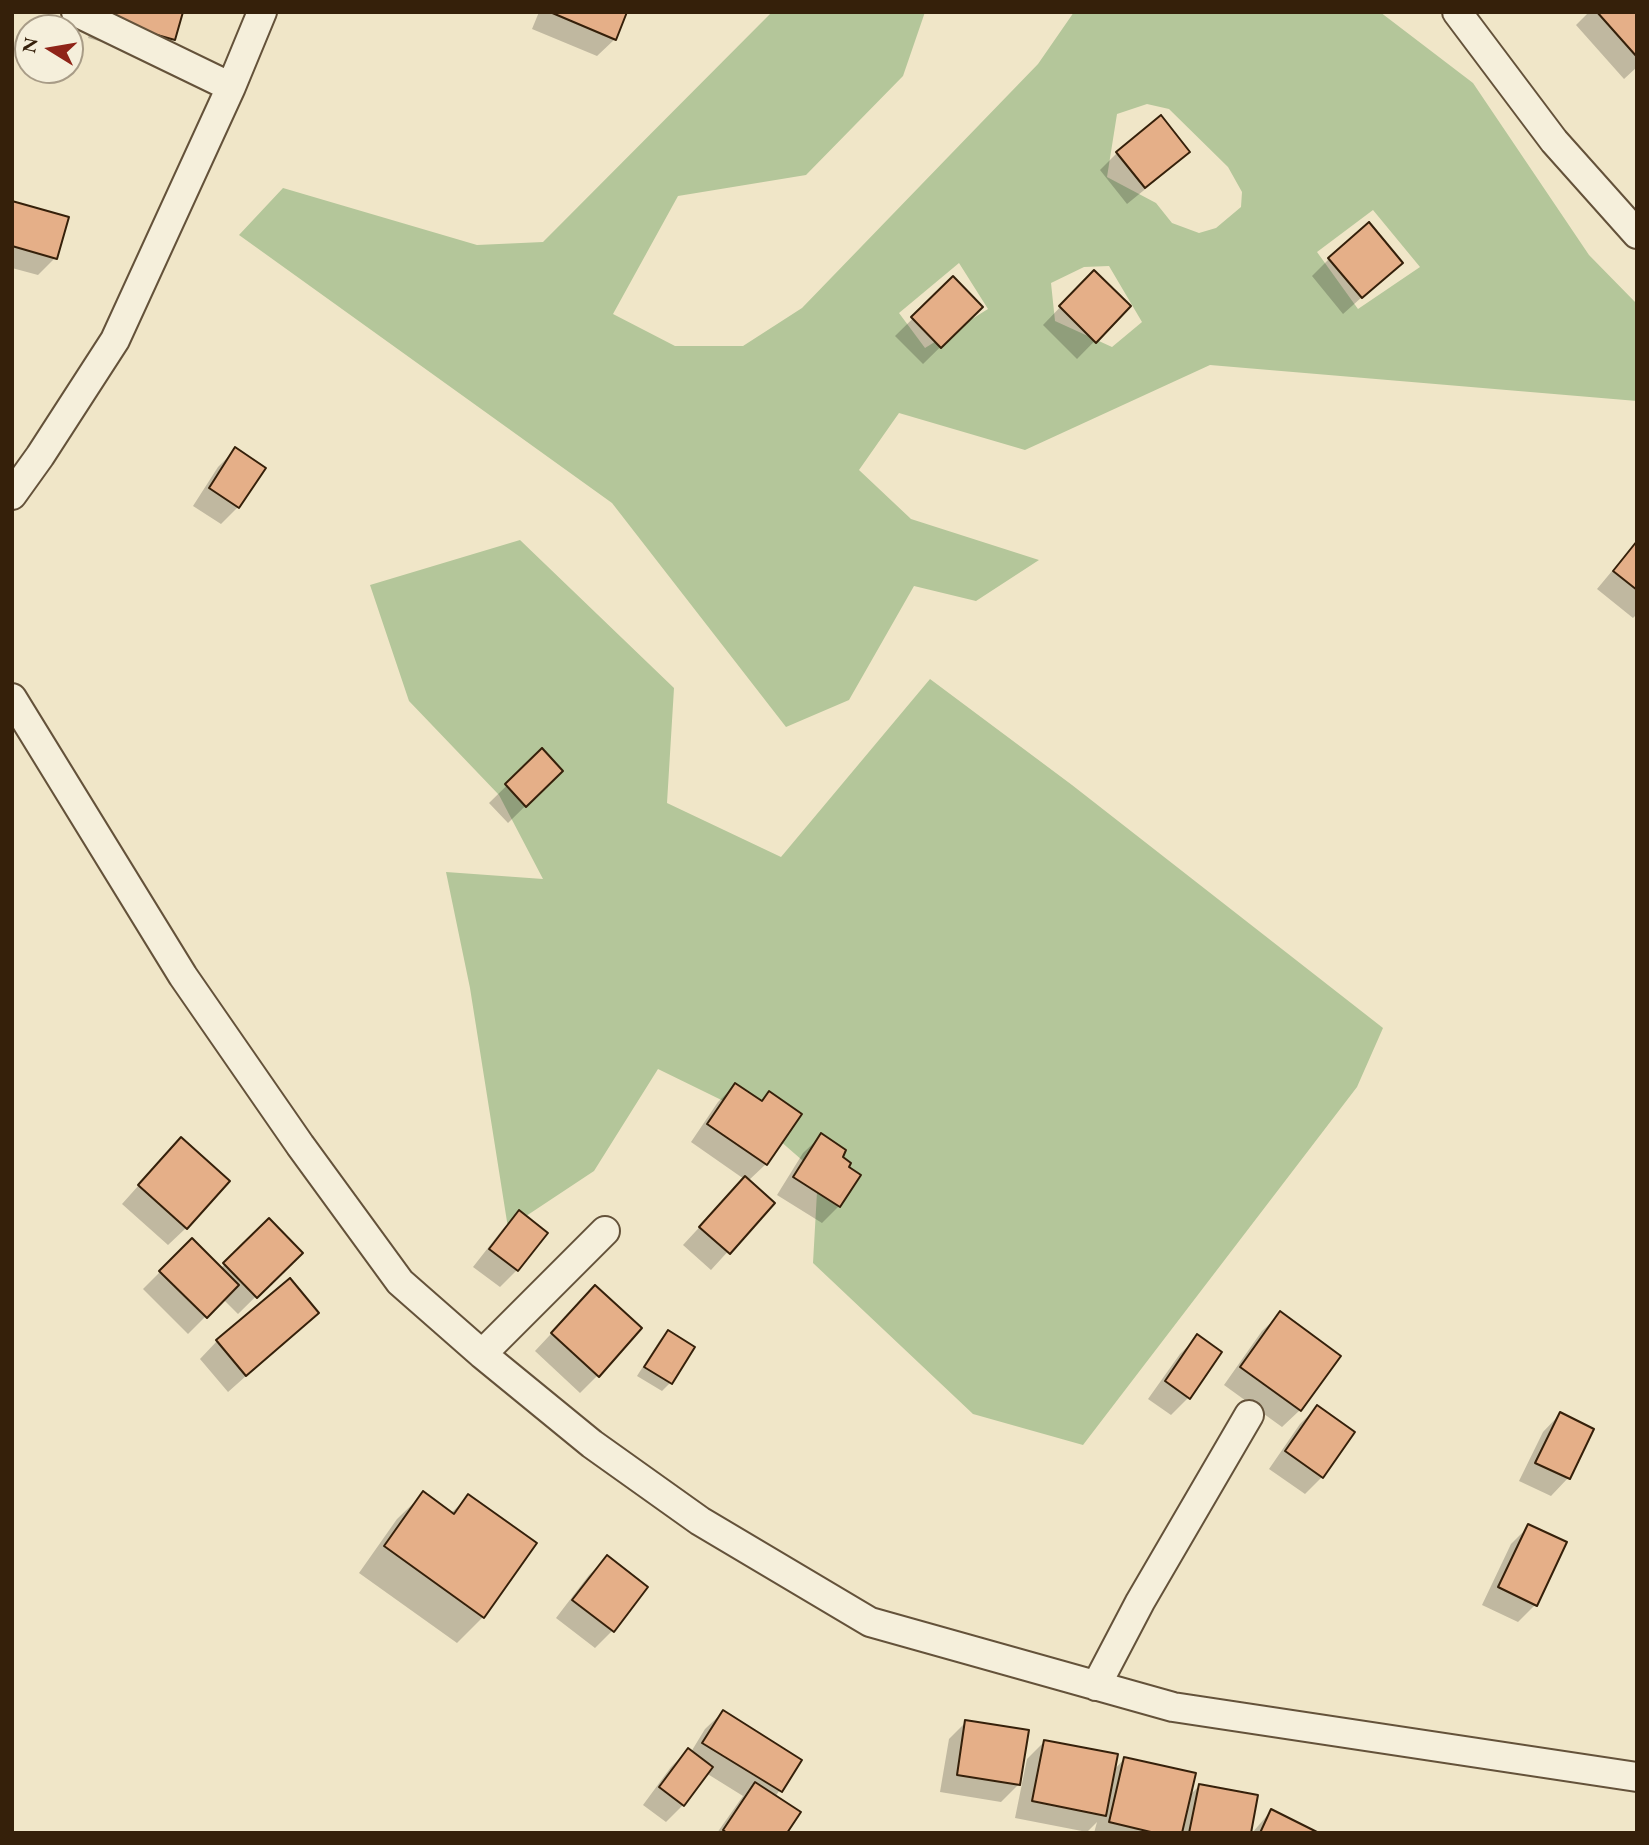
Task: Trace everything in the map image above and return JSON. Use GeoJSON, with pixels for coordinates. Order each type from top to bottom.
{"type":"FeatureCollection","features":[{"type":"Feature","properties":{"kind":"street"},"geometry":{"type":"LineString","coordinates":[[76,12],[231,87]]}},
{"type":"Feature","properties":{"kind":"street"},"geometry":{"type":"LineString","coordinates":[[12,495],[115,340],[231,87],[262,12]]}},
{"type":"Feature","properties":{"kind":"street"},"geometry":{"type":"LineString","coordinates":[[1457,12],[1554,141],[1637,234]]}},
{"type":"Feature","properties":{"kind":"street"},"geometry":{"type":"LineString","coordinates":[[12,698],[183,976],[300,1145],[400,1282],[482,1354],[592,1444],[700,1521],[870,1622],[1096,1686],[1173,1707],[1637,1777]]}},
{"type":"Feature","properties":{"kind":"street"},"geometry":{"type":"LineString","coordinates":[[482,1354],[605,1231]]}},
{"type":"Feature","properties":{"kind":"street"},"geometry":{"type":"LineString","coordinates":[[1096,1686],[1140,1602],[1249,1415]]}},
{"type":"Feature","properties":{"kind":"green space"},"geometry":{"type":"Polygon","coordinates":[[[772,12],[925,12],[903,76],[806,175],[678,196],[613,314],[675,346],[743,346],[802,308],[1038,64],[1074,12],[1380,12],[1473,83],[1589,255],[1637,304],[1637,401],[1210,365],[1025,450],[899,413],[859,470],[911,519],[1039,560],[976,601],[914,586],[849,700],[786,727],[612,503],[239,235],[283,188],[477,245],[543,242],[772,12]],[[1147,104],[1117,114],[1107,177],[1156,203],[1172,223],[1199,233],[1216,228],[1241,207],[1242,192],[1228,167],[1169,109],[1147,104]],[[1373,210],[1317,252],[1358,309],[1420,267],[1373,210]],[[959,263],[899,313],[925,348],[988,309],[959,263]],[[1109,266],[1084,267],[1051,283],[1055,321],[1112,347],[1142,322],[1109,266]]]}},
{"type":"Feature","properties":{"kind":"green space"},"geometry":{"type":"Polygon","coordinates":[[[520,540],[674,688],[667,803],[781,857],[930,679],[1072,785],[1383,1028],[1357,1087],[1083,1445],[973,1414],[813,1263],[818,1174],[748,1113],[658,1069],[594,1171],[508,1228],[470,988],[446,872],[543,879],[499,795],[409,701],[370,585],[520,540]]]}},
{"type":"Feature","properties":{"kind":"building"},"geometry":{"type":"Polygon","coordinates":[[[107,12],[183,12],[175,40],[104,20],[107,12]]]}},
{"type":"Feature","properties":{"kind":"building"},"geometry":{"type":"Polygon","coordinates":[[[550,12],[627,12],[616,40],[550,12]]]}},
{"type":"Feature","properties":{"kind":"building"},"geometry":{"type":"Polygon","coordinates":[[[1597,12],[1637,12],[1637,57],[1597,12]]]}},
{"type":"Feature","properties":{"kind":"building"},"geometry":{"type":"Polygon","coordinates":[[[1161,115],[1190,152],[1145,188],[1116,152],[1161,115]]]}},
{"type":"Feature","properties":{"kind":"building"},"geometry":{"type":"Polygon","coordinates":[[[12,201],[69,217],[57,259],[12,246],[12,201]]]}},
{"type":"Feature","properties":{"kind":"building"},"geometry":{"type":"Polygon","coordinates":[[[1369,222],[1403,263],[1362,298],[1328,258],[1369,222]]]}},
{"type":"Feature","properties":{"kind":"building"},"geometry":{"type":"Polygon","coordinates":[[[1094,270],[1131,306],[1096,343],[1059,306],[1094,270]]]}},
{"type":"Feature","properties":{"kind":"building"},"geometry":{"type":"Polygon","coordinates":[[[953,276],[983,307],[941,348],[911,317],[953,276]]]}},
{"type":"Feature","properties":{"kind":"building"},"geometry":{"type":"Polygon","coordinates":[[[235,447],[266,468],[239,508],[209,488],[235,447]]]}},
{"type":"Feature","properties":{"kind":"building"},"geometry":{"type":"Polygon","coordinates":[[[1637,541],[1637,590],[1613,571],[1637,541]]]}},
{"type":"Feature","properties":{"kind":"building"},"geometry":{"type":"Polygon","coordinates":[[[542,748],[563,771],[526,807],[505,784],[542,748]]]}},
{"type":"Feature","properties":{"kind":"building"},"geometry":{"type":"Polygon","coordinates":[[[735,1083],[762,1101],[769,1091],[802,1114],[767,1165],[707,1124],[735,1083]]]}},
{"type":"Feature","properties":{"kind":"building"},"geometry":{"type":"Polygon","coordinates":[[[821,1133],[846,1150],[843,1157],[851,1163],[849,1167],[861,1175],[840,1207],[793,1177],[821,1133]]]}},
{"type":"Feature","properties":{"kind":"building"},"geometry":{"type":"Polygon","coordinates":[[[181,1137],[230,1181],[187,1229],[138,1185],[181,1137]]]}},
{"type":"Feature","properties":{"kind":"building"},"geometry":{"type":"Polygon","coordinates":[[[745,1176],[775,1203],[730,1254],[699,1227],[745,1176]]]}},
{"type":"Feature","properties":{"kind":"building"},"geometry":{"type":"Polygon","coordinates":[[[519,1210],[548,1233],[518,1271],[489,1249],[519,1210]]]}},
{"type":"Feature","properties":{"kind":"building"},"geometry":{"type":"Polygon","coordinates":[[[269,1218],[303,1253],[257,1298],[223,1263],[269,1218]]]}},
{"type":"Feature","properties":{"kind":"building"},"geometry":{"type":"Polygon","coordinates":[[[192,1238],[239,1285],[207,1318],[159,1271],[192,1238]]]}},
{"type":"Feature","properties":{"kind":"building"},"geometry":{"type":"Polygon","coordinates":[[[290,1278],[319,1313],[246,1376],[216,1340],[290,1278]]]}},
{"type":"Feature","properties":{"kind":"building"},"geometry":{"type":"Polygon","coordinates":[[[595,1285],[642,1328],[599,1377],[551,1333],[595,1285]]]}},
{"type":"Feature","properties":{"kind":"building"},"geometry":{"type":"Polygon","coordinates":[[[1280,1311],[1341,1356],[1301,1411],[1240,1367],[1280,1311]]]}},
{"type":"Feature","properties":{"kind":"building"},"geometry":{"type":"Polygon","coordinates":[[[668,1330],[695,1347],[672,1384],[644,1367],[668,1330]]]}},
{"type":"Feature","properties":{"kind":"building"},"geometry":{"type":"Polygon","coordinates":[[[1197,1334],[1222,1352],[1190,1399],[1165,1381],[1197,1334]]]}},
{"type":"Feature","properties":{"kind":"building"},"geometry":{"type":"Polygon","coordinates":[[[1317,1405],[1355,1432],[1323,1478],[1285,1451],[1317,1405]]]}},
{"type":"Feature","properties":{"kind":"building"},"geometry":{"type":"Polygon","coordinates":[[[1560,1412],[1594,1429],[1570,1479],[1535,1463],[1560,1412]]]}},
{"type":"Feature","properties":{"kind":"building"},"geometry":{"type":"Polygon","coordinates":[[[423,1491],[454,1514],[468,1494],[537,1543],[484,1618],[384,1546],[423,1491]]]}},
{"type":"Feature","properties":{"kind":"building"},"geometry":{"type":"Polygon","coordinates":[[[1528,1524],[1567,1542],[1537,1606],[1498,1587],[1528,1524]]]}},
{"type":"Feature","properties":{"kind":"building"},"geometry":{"type":"Polygon","coordinates":[[[607,1555],[648,1587],[614,1632],[572,1600],[607,1555]]]}},
{"type":"Feature","properties":{"kind":"building"},"geometry":{"type":"Polygon","coordinates":[[[723,1710],[802,1760],[782,1792],[702,1743],[723,1710]]]}},
{"type":"Feature","properties":{"kind":"building"},"geometry":{"type":"Polygon","coordinates":[[[965,1720],[1029,1730],[1020,1785],[957,1775],[965,1720]]]}},
{"type":"Feature","properties":{"kind":"building"},"geometry":{"type":"Polygon","coordinates":[[[1044,1740],[1118,1754],[1106,1816],[1032,1801],[1044,1740]]]}},
{"type":"Feature","properties":{"kind":"building"},"geometry":{"type":"Polygon","coordinates":[[[688,1748],[713,1767],[684,1806],[659,1787],[688,1748]]]}},
{"type":"Feature","properties":{"kind":"building"},"geometry":{"type":"Polygon","coordinates":[[[1124,1757],[1196,1773],[1182,1833],[1155,1833],[1109,1822],[1124,1757]]]}},
{"type":"Feature","properties":{"kind":"building"},"geometry":{"type":"Polygon","coordinates":[[[755,1782],[801,1812],[787,1833],[727,1833],[723,1830],[755,1782]]]}},
{"type":"Feature","properties":{"kind":"building"},"geometry":{"type":"Polygon","coordinates":[[[1199,1784],[1258,1795],[1251,1833],[1189,1833],[1199,1784]]]}},
{"type":"Feature","properties":{"kind":"building"},"geometry":{"type":"Polygon","coordinates":[[[1271,1809],[1319,1833],[1260,1833],[1271,1809]]]}}]}
